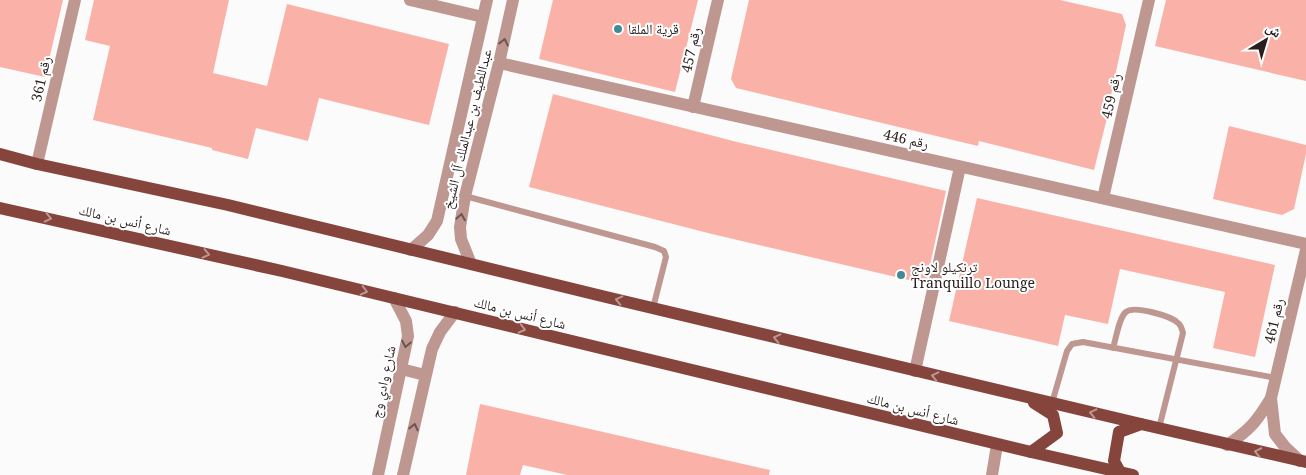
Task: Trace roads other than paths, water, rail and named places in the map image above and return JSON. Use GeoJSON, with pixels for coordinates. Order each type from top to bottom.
{"type":"FeatureCollection","features":[{"type":"Feature","properties":{"kind":"main road"},"geometry":{"type":"LineString","coordinates":[[0,154],[37,164],[228,205],[915,371],[1303,462]]}},
{"type":"Feature","properties":{"kind":"main road","name":"شارع أنس بن مالك"},"geometry":{"type":"LineString","coordinates":[[0,208],[455,312],[997,445],[1126,474]]}},
{"type":"Feature","properties":{"kind":"main road"},"geometry":{"type":"LineString","coordinates":[[1024,397],[1053,415],[1056,433],[1031,452]]}},
{"type":"Feature","properties":{"kind":"main road","name":"شارع أنس بن مالك"},"geometry":{"type":"LineString","coordinates":[[1126,474],[1114,461],[1119,432],[1140,424]]}},
{"type":"Feature","properties":{"kind":"street","name":"رقم 361"},"geometry":{"type":"LineString","coordinates":[[37,164],[75,0]]}},
{"type":"Feature","properties":{"kind":"street"},"geometry":{"type":"LineString","coordinates":[[410,0],[483,17]]}},
{"type":"Feature","properties":{"kind":"street","name":"عبداللطيف بن عبدالملك آل الشيخ"},"geometry":{"type":"LineString","coordinates":[[411,250],[428,235],[437,222],[487,0]]}},
{"type":"Feature","properties":{"kind":"street","name":"عبداللطيف بن عبدالملك آل الشيخ"},"geometry":{"type":"LineString","coordinates":[[471,264],[462,239],[460,227],[467,190],[513,0]]}},
{"type":"Feature","properties":{"kind":"street","name":"رقم 457"},"geometry":{"type":"LineString","coordinates":[[693,107],[718,0]]}},
{"type":"Feature","properties":{"kind":"street","name":"رقم 459"},"geometry":{"type":"LineString","coordinates":[[1103,198],[1145,1]]}},
{"type":"Feature","properties":{"kind":"street","name":"رقم 446"},"geometry":{"type":"LineString","coordinates":[[499,63],[1306,244]]}},
{"type":"Feature","properties":{"kind":"street"},"geometry":{"type":"LineString","coordinates":[[915,371],[960,166]]}},
{"type":"Feature","properties":{"kind":"street"},"geometry":{"type":"LineString","coordinates":[[446,179],[447,190],[451,194],[461,194],[467,190]]}},
{"type":"Feature","properties":{"kind":"street","name":"رقم 461"},"geometry":{"type":"LineString","coordinates":[[1271,398],[1306,250]]}},
{"type":"Feature","properties":{"kind":"street","name":"شارع وادي وج"},"geometry":{"type":"LineString","coordinates":[[378,475],[408,329],[394,298]]}},
{"type":"Feature","properties":{"kind":"street"},"geometry":{"type":"LineString","coordinates":[[403,475],[425,375],[435,341],[455,312]]}},
{"type":"Feature","properties":{"kind":"street"},"geometry":{"type":"LineString","coordinates":[[401,369],[425,375]]}},
{"type":"Feature","properties":{"kind":"street"},"geometry":{"type":"LineString","coordinates":[[1227,445],[1245,434],[1255,424],[1271,398]]}},
{"type":"Feature","properties":{"kind":"street"},"geometry":{"type":"LineString","coordinates":[[1271,398],[1275,434],[1285,447],[1303,462]]}},
{"type":"Feature","properties":{"kind":"street"},"geometry":{"type":"LineString","coordinates":[[992,475],[997,445]]}},
{"type":"Feature","properties":{"kind":"lane"},"geometry":{"type":"LineString","coordinates":[[467,190],[655,247],[664,252],[666,257],[654,308]]}},
{"type":"Feature","properties":{"kind":"lane"},"geometry":{"type":"LineString","coordinates":[[1113,348],[1122,316],[1127,310],[1136,309],[1172,318],[1180,324],[1184,333],[1159,428]]}},
{"type":"Feature","properties":{"kind":"lane"},"geometry":{"type":"LineString","coordinates":[[1052,403],[1067,351],[1072,344],[1083,342],[1276,378]]}},
{"type":"Feature","properties":{"kind":"place","name":"قرية الملقا"},"geometry":{"type":"Point","coordinates":[618,29]}},
{"type":"Feature","properties":{"kind":"place","name":"ترنكيلو لاونج Tranquillo Lounge"},"geometry":{"type":"Point","coordinates":[901,275]}}]}
